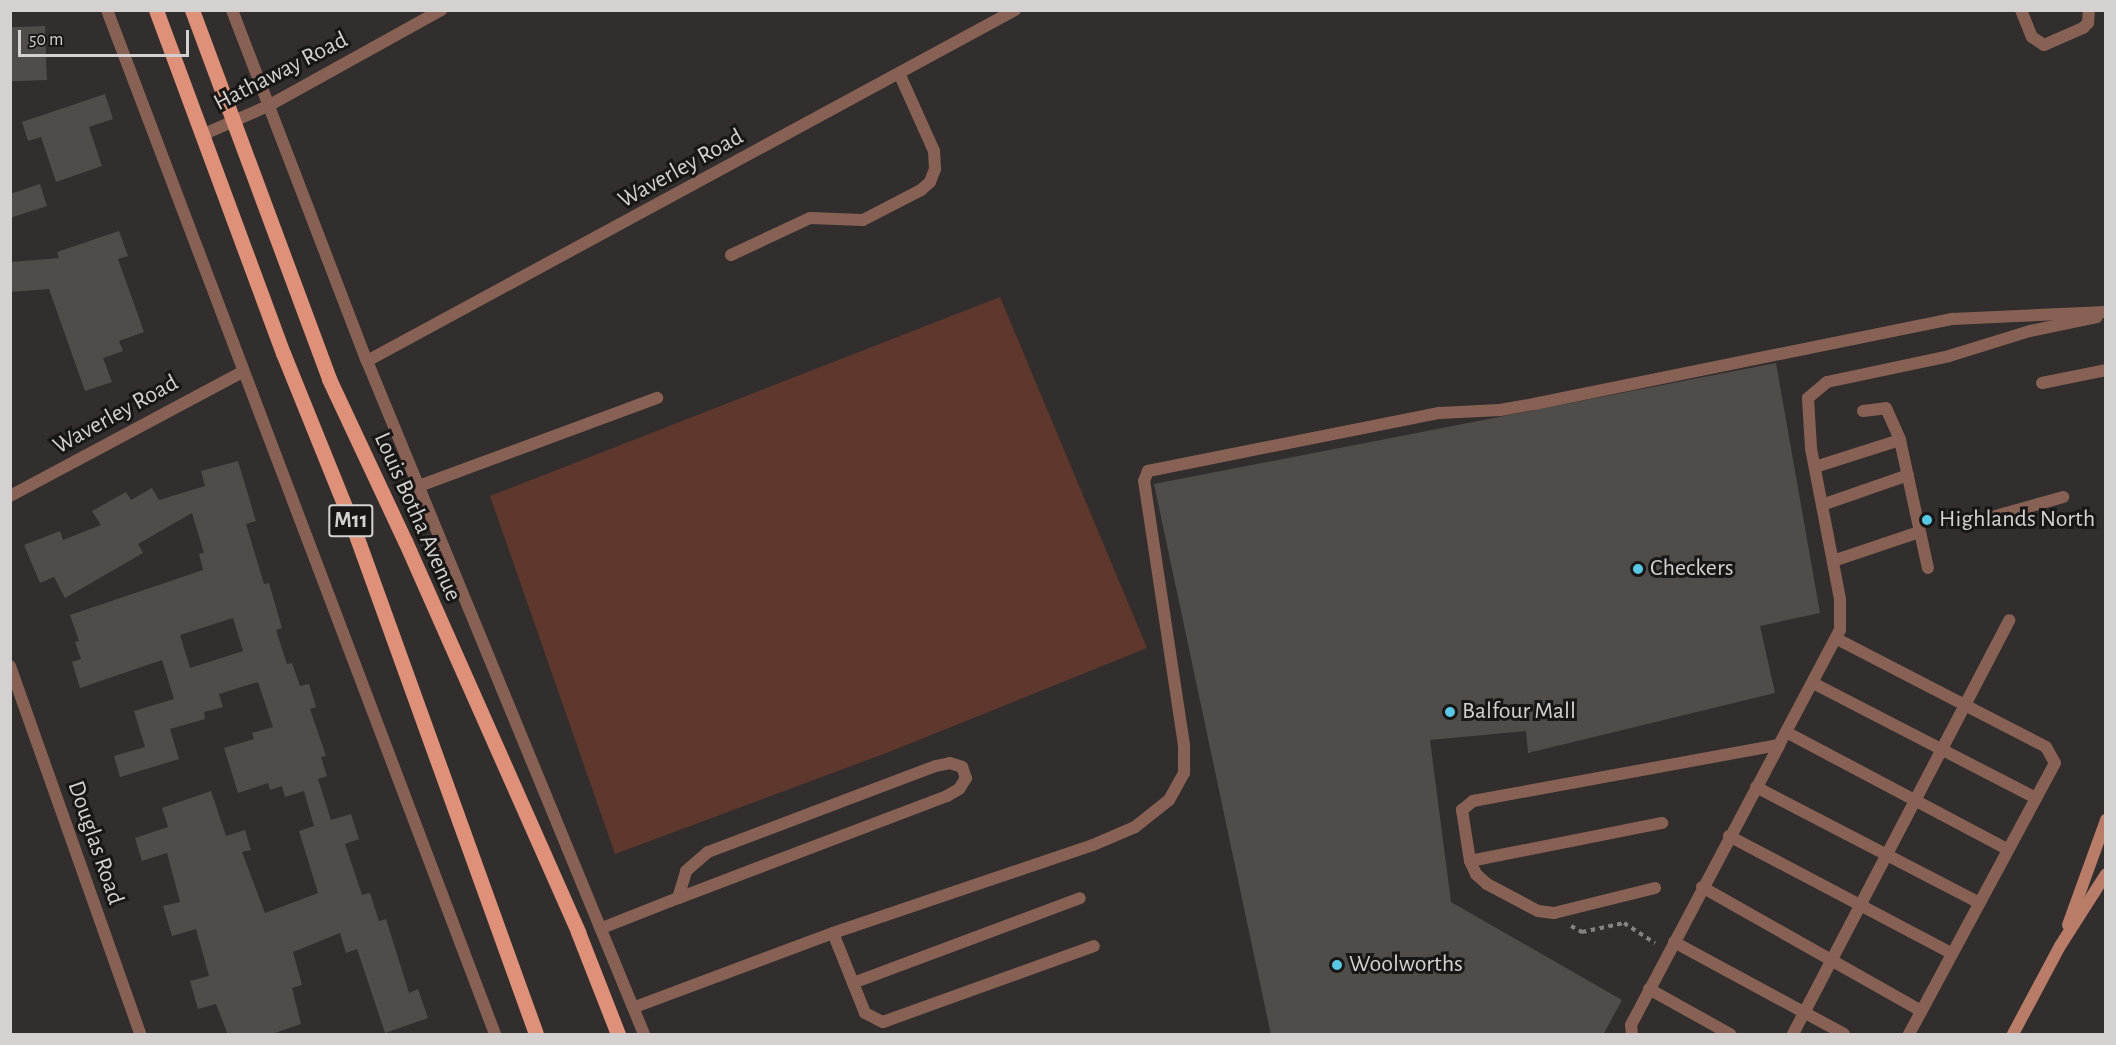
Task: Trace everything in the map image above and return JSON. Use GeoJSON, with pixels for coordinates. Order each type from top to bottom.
{"type":"FeatureCollection","features":[{"type":"Feature","properties":{"kind":"main road","name":"M11"},"geometry":{"type":"LineString","coordinates":[[156,10],[352,524],[536,1035]]}},
{"type":"Feature","properties":{"kind":"main road","name":"Louis Botha Avenue"},"geometry":{"type":"LineString","coordinates":[[192,10],[329,379],[573,921],[618,1035]]}},
{"type":"Feature","properties":{"kind":"main road"},"geometry":{"type":"LineString","coordinates":[[2060,946],[2106,820]]}},
{"type":"Feature","properties":{"kind":"main road"},"geometry":{"type":"LineString","coordinates":[[2013,1035],[2060,946],[2106,874]]}},
{"type":"Feature","properties":{"kind":"street"},"geometry":{"type":"LineString","coordinates":[[107,10],[242,372],[495,1035]]}},
{"type":"Feature","properties":{"kind":"street","name":"Louis Botha Avenue"},"geometry":{"type":"LineString","coordinates":[[232,10],[367,361],[602,928],[644,1035]]}},
{"type":"Feature","properties":{"kind":"street","name":"Hathaway Road"},"geometry":{"type":"LineString","coordinates":[[202,135],[268,106],[441,10]]}},
{"type":"Feature","properties":{"kind":"street","name":"Waverley Road"},"geometry":{"type":"LineString","coordinates":[[367,361],[1015,10]]}},
{"type":"Feature","properties":{"kind":"street"},"geometry":{"type":"LineString","coordinates":[[2021,10],[2039,45],[2083,28],[2088,23],[2089,10]]}},
{"type":"Feature","properties":{"kind":"street"},"geometry":{"type":"LineString","coordinates":[[730,255],[810,218],[863,220],[921,190],[930,182],[935,169],[934,151],[899,73]]}},
{"type":"Feature","properties":{"kind":"street"},"geometry":{"type":"LineString","coordinates":[[1632,1035],[1631,1025],[1649,989],[1837,639],[1840,598],[1815,467],[1808,398],[1827,382],[2106,314]]}},
{"type":"Feature","properties":{"kind":"street"},"geometry":{"type":"LineString","coordinates":[[634,1007],[833,933],[1093,845],[1135,827],[1169,800],[1184,773],[1184,745],[1144,481],[1148,471],[1439,413],[1500,410],[1534,404],[1952,319],[2106,314]]}},
{"type":"Feature","properties":{"kind":"street"},"geometry":{"type":"LineString","coordinates":[[2042,383],[2106,370]]}},
{"type":"Feature","properties":{"kind":"street","name":"Waverley Road"},"geometry":{"type":"LineString","coordinates":[[10,496],[242,372]]}},
{"type":"Feature","properties":{"kind":"street"},"geometry":{"type":"LineString","coordinates":[[419,486],[657,398]]}},
{"type":"Feature","properties":{"kind":"street"},"geometry":{"type":"LineString","coordinates":[[1863,411],[1886,408],[1900,440],[1928,568]]}},
{"type":"Feature","properties":{"kind":"street"},"geometry":{"type":"LineString","coordinates":[[1815,467],[1900,440]]}},
{"type":"Feature","properties":{"kind":"street"},"geometry":{"type":"LineString","coordinates":[[1822,505],[1908,475]]}},
{"type":"Feature","properties":{"kind":"street"},"geometry":{"type":"LineString","coordinates":[[1992,517],[2063,497]]}},
{"type":"Feature","properties":{"kind":"street"},"geometry":{"type":"LineString","coordinates":[[1833,561],[1919,532]]}},
{"type":"Feature","properties":{"kind":"street"},"geometry":{"type":"LineString","coordinates":[[1793,1035],[2009,620]]}},
{"type":"Feature","properties":{"kind":"street"},"geometry":{"type":"LineString","coordinates":[[1837,639],[2046,747],[2055,763],[1978,902],[1909,1035]]}},
{"type":"Feature","properties":{"kind":"street","name":"Douglas Road"},"geometry":{"type":"LineString","coordinates":[[10,666],[140,1035]]}},
{"type":"Feature","properties":{"kind":"street"},"geometry":{"type":"LineString","coordinates":[[1813,682],[2036,798]]}},
{"type":"Feature","properties":{"kind":"street"},"geometry":{"type":"LineString","coordinates":[[1786,732],[2007,849]]}},
{"type":"Feature","properties":{"kind":"street"},"geometry":{"type":"LineString","coordinates":[[1654,888],[1563,912],[1545,913],[1507,896],[1476,874],[1470,861],[1461,815],[1473,801],[1779,745]]}},
{"type":"Feature","properties":{"kind":"street"},"geometry":{"type":"LineString","coordinates":[[602,928],[947,796],[959,789],[966,778],[962,767],[950,763],[936,766],[708,852],[686,871],[678,898]]}},
{"type":"Feature","properties":{"kind":"street"},"geometry":{"type":"LineString","coordinates":[[1756,787],[1978,902]]}},
{"type":"Feature","properties":{"kind":"street"},"geometry":{"type":"LineString","coordinates":[[1470,861],[1662,823]]}},
{"type":"Feature","properties":{"kind":"street"},"geometry":{"type":"LineString","coordinates":[[1729,837],[1951,953]]}},
{"type":"Feature","properties":{"kind":"street"},"geometry":{"type":"LineString","coordinates":[[1702,887],[1921,1011]]}},
{"type":"Feature","properties":{"kind":"street"},"geometry":{"type":"LineString","coordinates":[[853,984],[1080,898]]}},
{"type":"Feature","properties":{"kind":"street"},"geometry":{"type":"LineString","coordinates":[[833,933],[865,1013],[883,1022],[1094,946]]}},
{"type":"Feature","properties":{"kind":"street"},"geometry":{"type":"LineString","coordinates":[[1671,947],[1844,1035]]}},
{"type":"Feature","properties":{"kind":"street"},"geometry":{"type":"LineString","coordinates":[[1649,989],[1730,1035]]}},
{"type":"Feature","properties":{"kind":"path"},"geometry":{"type":"LineString","coordinates":[[1563,912],[1573,930],[1582,932],[1624,923],[1671,947]]}},
{"type":"Feature","properties":{"kind":"shaded area"},"geometry":{"type":"Polygon","coordinates":[[[1000,297],[1147,648],[889,752],[615,854],[490,496],[1000,297]]]}},
{"type":"Feature","properties":{"kind":"building"},"geometry":{"type":"Polygon","coordinates":[[[45,26],[47,80],[12,81],[10,27],[45,26]]]}},
{"type":"Feature","properties":{"kind":"building"},"geometry":{"type":"Polygon","coordinates":[[[105,94],[113,119],[89,127],[102,166],[56,182],[41,137],[28,141],[22,122],[105,94]]]}},
{"type":"Feature","properties":{"kind":"building"},"geometry":{"type":"Polygon","coordinates":[[[40,184],[47,206],[10,218],[10,194],[40,184]]]}},
{"type":"Feature","properties":{"kind":"building"},"geometry":{"type":"Polygon","coordinates":[[[119,231],[128,256],[118,259],[144,332],[119,341],[123,351],[103,358],[112,382],[85,391],[49,289],[10,292],[10,262],[59,258],[57,252],[119,231]]]}},
{"type":"Feature","properties":{"kind":"building","name":"Balfour Mall"},"geometry":{"type":"Polygon","coordinates":[[[1776,363],[1820,613],[1760,626],[1775,693],[1528,753],[1526,731],[1430,740],[1451,902],[1622,1000],[1603,1035],[1271,1035],[1154,484],[1776,363]]]}},
{"type":"Feature","properties":{"kind":"building"},"geometry":{"type":"Polygon","coordinates":[[[238,461],[256,521],[246,524],[264,584],[269,583],[282,628],[276,630],[287,664],[292,663],[300,686],[309,684],[316,707],[310,709],[326,756],[321,757],[327,776],[318,779],[331,820],[351,814],[359,839],[345,844],[362,895],[370,893],[379,921],[386,919],[409,993],[418,989],[428,1018],[385,1033],[357,949],[346,953],[340,933],[293,952],[302,985],[292,988],[301,1024],[269,1035],[228,1035],[216,1004],[198,1009],[190,981],[209,976],[196,929],[172,936],[163,906],[180,902],[167,853],[142,861],[135,838],[168,827],[162,808],[211,791],[226,836],[245,830],[251,850],[242,852],[265,913],[318,893],[299,831],[314,826],[304,791],[285,797],[282,786],[270,790],[268,783],[238,793],[224,748],[254,739],[252,733],[273,727],[258,682],[219,694],[223,707],[204,712],[205,719],[170,729],[179,759],[120,777],[114,756],[145,747],[134,711],[174,699],[162,660],[80,688],[72,662],[81,659],[75,642],[79,641],[70,615],[203,570],[199,554],[204,553],[192,513],[138,544],[143,553],[65,598],[54,577],[40,583],[24,545],[60,531],[63,540],[101,525],[92,511],[126,492],[131,500],[152,488],[159,500],[205,486],[201,471],[238,461]],[[233,618],[180,635],[190,668],[243,651],[233,618]]]}},
{"type":"Feature","properties":{"kind":"place","name":"Highlands North"},"geometry":{"type":"Point","coordinates":[1927,520]}},
{"type":"Feature","properties":{"kind":"place","name":"Checkers"},"geometry":{"type":"Point","coordinates":[1638,569]}},
{"type":"Feature","properties":{"kind":"place","name":"Balfour Mall"},"geometry":{"type":"Point","coordinates":[1450,712]}},
{"type":"Feature","properties":{"kind":"place","name":"Woolworths"},"geometry":{"type":"Point","coordinates":[1337,965]}}]}
